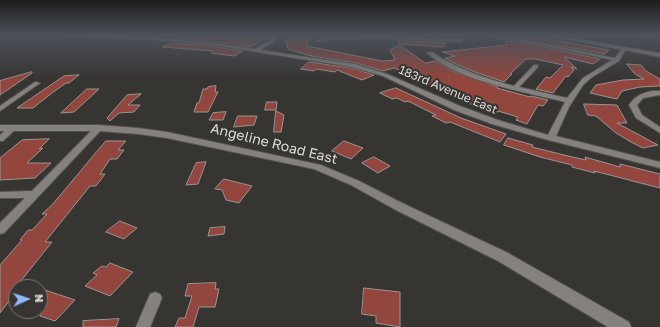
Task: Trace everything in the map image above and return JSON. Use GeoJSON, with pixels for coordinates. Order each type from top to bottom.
{"type":"FeatureCollection","features":[{"type":"Feature","properties":{"kind":"street","name":"183rd Avenue East"},"geometry":{"type":"LineString","coordinates":[[258,50],[364,68],[385,75],[474,115],[551,138],[660,165]]}},
{"type":"Feature","properties":{"kind":"street"},"geometry":{"type":"LineString","coordinates":[[571,50],[617,60]]}},
{"type":"Feature","properties":{"kind":"street"},"geometry":{"type":"LineString","coordinates":[[551,138],[553,129],[582,82],[617,60],[622,50]]}},
{"type":"Feature","properties":{"kind":"street"},"geometry":{"type":"LineString","coordinates":[[630,50],[660,56]]}},
{"type":"Feature","properties":{"kind":"street"},"geometry":{"type":"LineString","coordinates":[[430,53],[438,60],[474,75],[570,101]]}},
{"type":"Feature","properties":{"kind":"street"},"geometry":{"type":"LineString","coordinates":[[516,87],[536,66]]}},
{"type":"Feature","properties":{"kind":"street"},"geometry":{"type":"LineString","coordinates":[[0,109],[37,83]]}},
{"type":"Feature","properties":{"kind":"street"},"geometry":{"type":"LineString","coordinates":[[660,93],[641,96],[635,101],[633,106],[639,116],[660,131]]}},
{"type":"Feature","properties":{"kind":"street","name":"Angeline Road East"},"geometry":{"type":"LineString","coordinates":[[0,128],[99,128],[167,135],[265,155],[330,172],[503,257],[623,327]]}},
{"type":"Feature","properties":{"kind":"street"},"geometry":{"type":"LineString","coordinates":[[0,139],[13,128]]}},
{"type":"Feature","properties":{"kind":"street"},"geometry":{"type":"LineString","coordinates":[[0,230],[99,128]]}},
{"type":"Feature","properties":{"kind":"street"},"geometry":{"type":"LineString","coordinates":[[0,195],[34,194]]}},
{"type":"Feature","properties":{"kind":"street"},"geometry":{"type":"LineString","coordinates":[[143,327],[155,298]]}},
{"type":"Feature","properties":{"kind":"building"},"geometry":{"type":"Polygon","coordinates":[[[204,50],[243,51],[234,56],[211,53],[213,51],[204,50]]]}},
{"type":"Feature","properties":{"kind":"building"},"geometry":{"type":"Polygon","coordinates":[[[292,50],[328,50],[382,61],[395,60],[390,50],[407,50],[425,63],[435,61],[455,72],[498,87],[497,88],[530,97],[548,100],[543,106],[538,105],[527,124],[516,120],[518,117],[498,111],[496,114],[464,102],[394,68],[383,71],[355,63],[311,56],[292,50]]]}},
{"type":"Feature","properties":{"kind":"building"},"geometry":{"type":"Polygon","coordinates":[[[458,50],[560,50],[600,59],[593,64],[564,57],[577,69],[571,67],[574,70],[568,77],[566,76],[553,93],[536,89],[546,77],[550,78],[563,65],[535,59],[526,59],[504,82],[472,71],[452,62],[445,58],[455,56],[442,52],[458,50]]]}},
{"type":"Feature","properties":{"kind":"building"},"geometry":{"type":"Polygon","coordinates":[[[584,50],[609,50],[605,54],[584,50]]]}},
{"type":"Feature","properties":{"kind":"building"},"geometry":{"type":"Polygon","coordinates":[[[309,62],[352,68],[374,75],[362,80],[337,70],[335,72],[316,69],[314,71],[301,69],[309,62]]]}},
{"type":"Feature","properties":{"kind":"building"},"geometry":{"type":"Polygon","coordinates":[[[627,64],[641,65],[646,71],[660,79],[660,86],[640,87],[622,91],[617,99],[590,93],[596,85],[623,80],[644,79],[635,74],[627,64]]]}},
{"type":"Feature","properties":{"kind":"building"},"geometry":{"type":"Polygon","coordinates":[[[32,73],[0,95],[0,81],[32,73]]]}},
{"type":"Feature","properties":{"kind":"building"},"geometry":{"type":"Polygon","coordinates":[[[79,75],[33,108],[17,108],[64,76],[79,75]]]}},
{"type":"Feature","properties":{"kind":"building"},"geometry":{"type":"Polygon","coordinates":[[[216,86],[215,92],[218,92],[208,112],[194,112],[197,103],[199,103],[203,89],[216,86]]]}},
{"type":"Feature","properties":{"kind":"building"},"geometry":{"type":"Polygon","coordinates":[[[396,88],[461,118],[506,134],[500,142],[450,122],[446,123],[432,116],[436,115],[408,101],[405,102],[397,98],[392,99],[380,93],[396,88]]]}},
{"type":"Feature","properties":{"kind":"building"},"geometry":{"type":"Polygon","coordinates":[[[87,89],[99,89],[74,112],[61,113],[87,89]]]}},
{"type":"Feature","properties":{"kind":"building"},"geometry":{"type":"Polygon","coordinates":[[[141,94],[128,105],[140,105],[134,112],[119,113],[110,121],[107,118],[127,95],[141,94]]]}},
{"type":"Feature","properties":{"kind":"building"},"geometry":{"type":"Polygon","coordinates":[[[267,102],[277,102],[276,110],[265,110],[267,102]]]}},
{"type":"Feature","properties":{"kind":"building"},"geometry":{"type":"Polygon","coordinates":[[[584,104],[617,105],[627,123],[617,123],[658,145],[643,148],[631,142],[616,133],[596,116],[588,115],[584,104]]]}},
{"type":"Feature","properties":{"kind":"building"},"geometry":{"type":"Polygon","coordinates":[[[276,111],[284,115],[281,132],[274,132],[276,111]]]}},
{"type":"Feature","properties":{"kind":"building"},"geometry":{"type":"Polygon","coordinates":[[[226,112],[223,120],[209,120],[213,113],[226,112]]]}},
{"type":"Feature","properties":{"kind":"building"},"geometry":{"type":"Polygon","coordinates":[[[238,116],[257,116],[254,125],[234,127],[238,116]]]}},
{"type":"Feature","properties":{"kind":"building"},"geometry":{"type":"Polygon","coordinates":[[[508,138],[533,145],[532,147],[568,156],[586,160],[585,157],[620,167],[620,164],[660,174],[660,188],[594,171],[595,173],[572,167],[572,165],[540,157],[504,145],[508,138]]]}},
{"type":"Feature","properties":{"kind":"building"},"geometry":{"type":"Polygon","coordinates":[[[49,139],[39,149],[43,148],[27,163],[51,163],[35,178],[0,180],[0,158],[22,140],[49,139]]]}},
{"type":"Feature","properties":{"kind":"building"},"geometry":{"type":"Polygon","coordinates":[[[106,141],[126,141],[118,150],[124,150],[117,159],[110,159],[100,174],[105,174],[96,186],[90,186],[45,242],[52,242],[22,279],[8,279],[8,302],[0,313],[0,265],[22,240],[20,240],[28,230],[32,230],[47,214],[42,214],[52,205],[106,141]]]}},
{"type":"Feature","properties":{"kind":"building"},"geometry":{"type":"Polygon","coordinates":[[[344,141],[363,148],[351,159],[332,151],[344,141]]]}},
{"type":"Feature","properties":{"kind":"building"},"geometry":{"type":"Polygon","coordinates":[[[374,157],[390,166],[378,173],[362,163],[374,157]]]}},
{"type":"Feature","properties":{"kind":"building"},"geometry":{"type":"Polygon","coordinates":[[[206,162],[198,184],[186,185],[196,163],[206,162]]]}},
{"type":"Feature","properties":{"kind":"building"},"geometry":{"type":"Polygon","coordinates":[[[224,179],[252,186],[239,203],[226,200],[222,190],[215,189],[224,179]]]}},
{"type":"Feature","properties":{"kind":"building"},"geometry":{"type":"Polygon","coordinates":[[[120,221],[137,228],[124,239],[106,232],[120,221]]]}},
{"type":"Feature","properties":{"kind":"building"},"geometry":{"type":"Polygon","coordinates":[[[225,227],[224,234],[208,236],[210,228],[225,227]]]}},
{"type":"Feature","properties":{"kind":"building"},"geometry":{"type":"Polygon","coordinates":[[[110,263],[133,272],[110,296],[85,286],[97,275],[93,273],[102,266],[106,267],[110,263]]]}},
{"type":"Feature","properties":{"kind":"building"},"geometry":{"type":"Polygon","coordinates":[[[216,283],[215,289],[219,289],[215,307],[199,307],[193,327],[175,327],[179,318],[185,318],[192,296],[185,296],[188,284],[216,283]]]}},
{"type":"Feature","properties":{"kind":"building"},"geometry":{"type":"Polygon","coordinates":[[[364,288],[400,292],[400,327],[376,323],[376,316],[362,314],[364,288]]]}},
{"type":"Feature","properties":{"kind":"building"},"geometry":{"type":"Polygon","coordinates":[[[48,291],[75,300],[55,321],[48,319],[48,291]]]}},
{"type":"Feature","properties":{"kind":"building"},"geometry":{"type":"Polygon","coordinates":[[[119,319],[116,327],[83,327],[83,321],[119,319]]]}}]}
